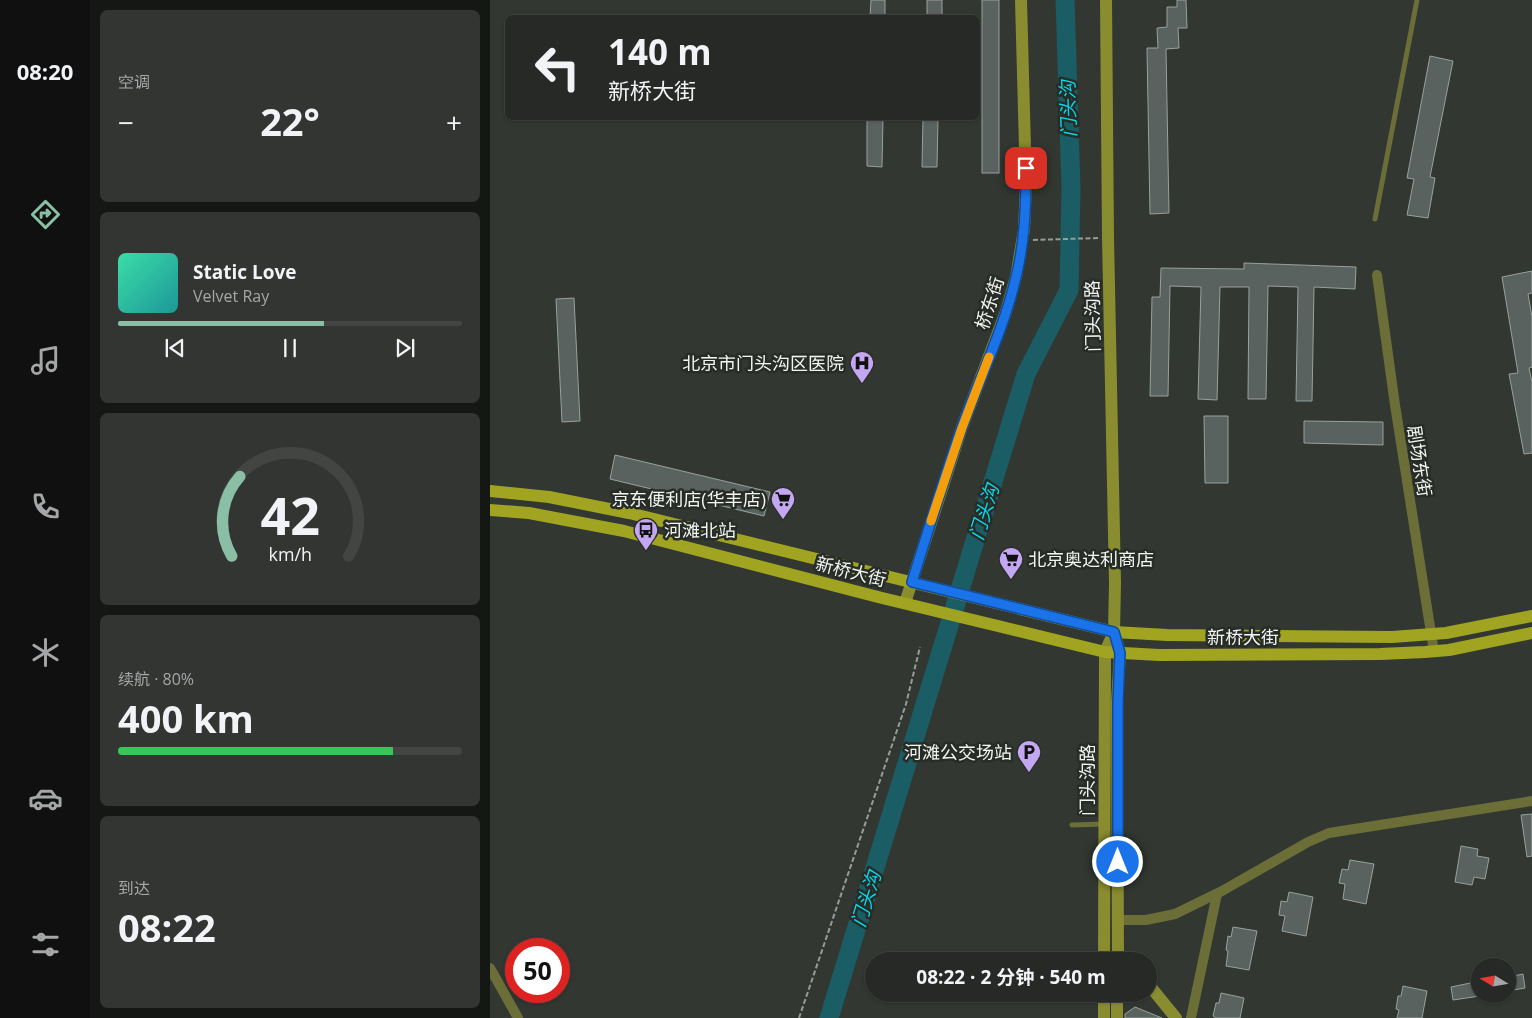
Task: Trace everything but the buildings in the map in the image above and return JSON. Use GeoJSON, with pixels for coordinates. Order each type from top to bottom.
{"type":"FeatureCollection","features":[{"type":"Feature","properties":{"kind":"main road","name":"新桥大街"},"geometry":{"type":"LineString","coordinates":[[490,491],[549,497],[592,505],[1114,632],[1166,635],[1392,637],[1431,635],[1532,616]]}},
{"type":"Feature","properties":{"kind":"main road","name":"新桥大街"},"geometry":{"type":"LineString","coordinates":[[490,510],[529,513],[597,525],[1105,652],[1159,655],[1434,652],[1532,633]]}},
{"type":"Feature","properties":{"kind":"street","name":"桥东街"},"geometry":{"type":"LineString","coordinates":[[905,603],[938,497],[1006,312],[1016,277],[1023,240],[1026,186],[1021,0]]}},
{"type":"Feature","properties":{"kind":"street","name":"门头沟路"},"geometry":{"type":"LineString","coordinates":[[1106,0],[1108,238],[1115,573],[1114,632],[1120,653],[1118,702],[1118,952]]}},
{"type":"Feature","properties":{"kind":"street","name":"剧场东街"},"geometry":{"type":"LineString","coordinates":[[1377,276],[1434,652]]}},
{"type":"Feature","properties":{"kind":"street","name":"门头沟路"},"geometry":{"type":"LineString","coordinates":[[1104,952],[1105,652],[1114,632]]}},
{"type":"Feature","properties":{"kind":"street"},"geometry":{"type":"LineString","coordinates":[[1117,920],[1146,920],[1175,914],[1217,894],[1289,853],[1329,833],[1532,801]]}},
{"type":"Feature","properties":{"kind":"street"},"geometry":{"type":"LineString","coordinates":[[1191,1018],[1217,894]]}},
{"type":"Feature","properties":{"kind":"street"},"geometry":{"type":"LineString","coordinates":[[490,968],[518,1018]]}},
{"type":"Feature","properties":{"kind":"street"},"geometry":{"type":"LineString","coordinates":[[1157,995],[1176,1018]]}},
{"type":"Feature","properties":{"kind":"street"},"geometry":{"type":"LineString","coordinates":[[1104,1002],[1104,1018]]}},
{"type":"Feature","properties":{"kind":"street"},"geometry":{"type":"LineString","coordinates":[[1117,1002],[1117,1018]]}},
{"type":"Feature","properties":{"kind":"lane"},"geometry":{"type":"LineString","coordinates":[[1375,220],[1417,0]]}},
{"type":"Feature","properties":{"kind":"lane"},"geometry":{"type":"LineString","coordinates":[[1072,825],[1118,824]]}},
{"type":"Feature","properties":{"kind":"path"},"geometry":{"type":"LineString","coordinates":[[1023,240],[1108,238]]}},
{"type":"Feature","properties":{"kind":"path"},"geometry":{"type":"LineString","coordinates":[[799,1018],[906,704],[920,647]]}},
{"type":"Feature","properties":{"kind":"waterway","name":"门头沟"},"geometry":{"type":"LineString","coordinates":[[829,1018],[1026,374],[1069,290],[1071,188],[1065,0]]}},
{"type":"Feature","properties":{"kind":"slow traffic"},"geometry":{"type":"LineString","coordinates":[[931,521],[962,428],[989,357]]}},
{"type":"Feature","properties":{"kind":"place","name":"北京市门头沟区医院"},"geometry":{"type":"Point","coordinates":[862,384]}},
{"type":"Feature","properties":{"kind":"place","name":"京东便利店(华丰店)"},"geometry":{"type":"Point","coordinates":[783,520]}},
{"type":"Feature","properties":{"kind":"place","name":"河滩北站"},"geometry":{"type":"Point","coordinates":[646,551]}},
{"type":"Feature","properties":{"kind":"place","name":"北京奥达利商店"},"geometry":{"type":"Point","coordinates":[1011,580]}},
{"type":"Feature","properties":{"kind":"place","name":"河滩公交场站"},"geometry":{"type":"Point","coordinates":[1029,773]}},
{"type":"Feature","properties":{"kind":"route"},"geometry":{"type":"LineString","coordinates":[[1026,168],[1024,230],[1016,277],[1006,312],[938,497],[912,582],[1114,632],[1120,653],[1118,702],[1118,862]]}}]}
